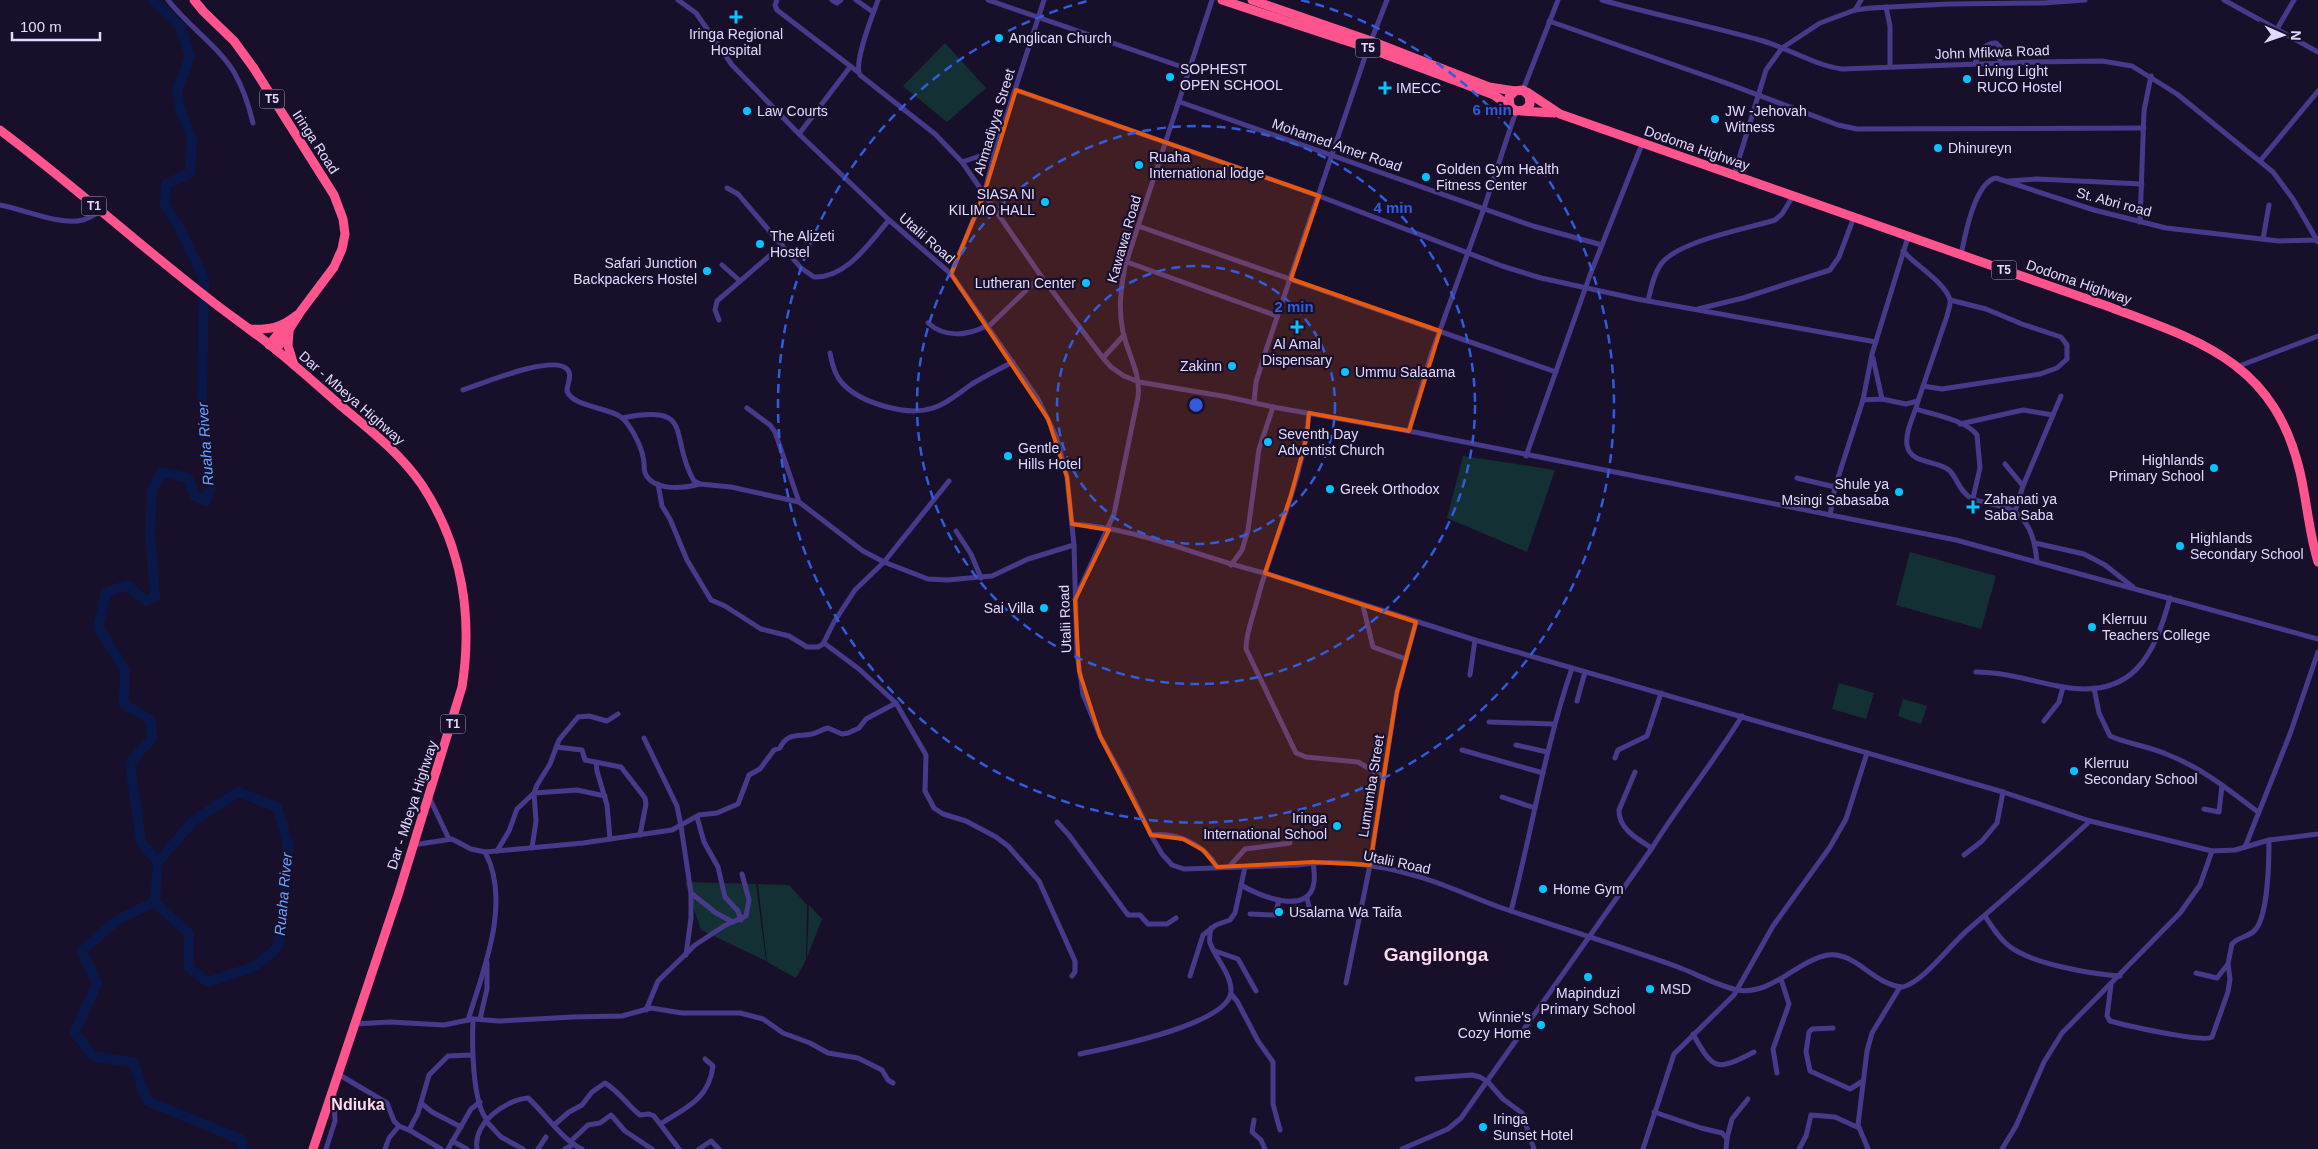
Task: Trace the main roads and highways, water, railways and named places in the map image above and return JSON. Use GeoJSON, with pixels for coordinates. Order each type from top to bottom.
{"type":"FeatureCollection","features":[{"type":"Feature","properties":{"kind":"highway","name":"Iringa Road"},"geometry":{"type":"LineString","coordinates":[[194,0],[234,41],[253,67],[339,206],[344,234],[342,249],[334,267],[288,327]]}},
{"type":"Feature","properties":{"kind":"highway","name":"T5"},"geometry":{"type":"LineString","coordinates":[[1222,0],[1369,45],[1489,87],[1521,91],[1560,114]]}},
{"type":"Feature","properties":{"kind":"highway","name":"T5"},"geometry":{"type":"LineString","coordinates":[[1252,0],[1494,95],[1515,109],[1560,114]]}},
{"type":"Feature","properties":{"kind":"highway"},"geometry":{"type":"LineString","coordinates":[[1521,91],[1529,96],[1530,104],[1515,109],[1509,97],[1521,91]]}},
{"type":"Feature","properties":{"kind":"highway","name":"Dodoma Highway"},"geometry":{"type":"LineString","coordinates":[[1560,114],[2107,306],[2190,338],[2217,351],[2239,366],[2269,400],[2286,429],[2300,472],[2318,562]]}},
{"type":"Feature","properties":{"kind":"highway","name":"T1"},"geometry":{"type":"LineString","coordinates":[[0,130],[238,323],[273,348]]}},
{"type":"Feature","properties":{"kind":"highway","name":"T5"},"geometry":{"type":"LineString","coordinates":[[273,348],[288,327]]}},
{"type":"Feature","properties":{"kind":"highway"},"geometry":{"type":"LineString","coordinates":[[248,329],[288,327],[289,352],[295,368]]}},
{"type":"Feature","properties":{"kind":"highway","name":"Dar - Mbeya Highway"},"geometry":{"type":"LineString","coordinates":[[273,348],[391,448],[412,471],[438,512],[454,551],[466,608],[466,660],[453,724],[313,1149]]}},
{"type":"Feature","properties":{"kind":"waterway","name":"Ruaha River"},"geometry":{"type":"LineString","coordinates":[[153,0],[181,27],[190,57],[177,90],[180,108],[192,139],[190,173],[166,184],[165,205],[179,227],[204,279],[202,403],[211,486],[206,501],[195,496],[188,478],[162,472],[152,490],[150,532],[155,597],[146,601],[127,585],[106,593],[98,627],[125,670],[124,704],[151,720],[152,738],[130,763],[141,842],[158,862],[155,902],[117,920],[82,951],[97,983],[75,1033],[93,1056],[134,1063],[147,1101],[240,1139],[243,1149]]}},
{"type":"Feature","properties":{"kind":"waterway","name":"Ruaha River"},"geometry":{"type":"LineString","coordinates":[[155,902],[189,934],[189,968],[208,982],[256,966],[278,947],[285,901],[288,844],[277,807],[238,792],[194,820],[158,862]]}},
{"type":"Feature","properties":{"kind":"place","name":"Iringa Regional Hospital"},"geometry":{"type":"Point","coordinates":[736,17]}},
{"type":"Feature","properties":{"kind":"place","name":"Anglican Church"},"geometry":{"type":"Point","coordinates":[999,38]}},
{"type":"Feature","properties":{"kind":"place","name":"SOPHEST OPEN SCHOOL"},"geometry":{"type":"Point","coordinates":[1170,77]}},
{"type":"Feature","properties":{"kind":"place","name":"Living Light RUCO Hostel"},"geometry":{"type":"Point","coordinates":[1967,79]}},
{"type":"Feature","properties":{"kind":"place","name":"IMECC"},"geometry":{"type":"Point","coordinates":[1385,88]}},
{"type":"Feature","properties":{"kind":"place","name":"Law Courts"},"geometry":{"type":"Point","coordinates":[747,111]}},
{"type":"Feature","properties":{"kind":"place","name":"JW -Jehovah Witness"},"geometry":{"type":"Point","coordinates":[1715,119]}},
{"type":"Feature","properties":{"kind":"place","name":"Dhinureyn"},"geometry":{"type":"Point","coordinates":[1938,148]}},
{"type":"Feature","properties":{"kind":"place","name":"Ruaha International lodge"},"geometry":{"type":"Point","coordinates":[1139,165]}},
{"type":"Feature","properties":{"kind":"place","name":"Golden Gym Health Fitness Center"},"geometry":{"type":"Point","coordinates":[1426,177]}},
{"type":"Feature","properties":{"kind":"place","name":"SIASA NI KILIMO HALL"},"geometry":{"type":"Point","coordinates":[1045,202]}},
{"type":"Feature","properties":{"kind":"place","name":"The Alizeti Hostel"},"geometry":{"type":"Point","coordinates":[760,244]}},
{"type":"Feature","properties":{"kind":"place","name":"Safari Junction Backpackers Hostel"},"geometry":{"type":"Point","coordinates":[707,271]}},
{"type":"Feature","properties":{"kind":"place","name":"Lutheran Center"},"geometry":{"type":"Point","coordinates":[1086,283]}},
{"type":"Feature","properties":{"kind":"place","name":"Al Amal Dispensary"},"geometry":{"type":"Point","coordinates":[1297,327]}},
{"type":"Feature","properties":{"kind":"place","name":"Zakinn"},"geometry":{"type":"Point","coordinates":[1232,366]}},
{"type":"Feature","properties":{"kind":"place","name":"Ummu Salaama"},"geometry":{"type":"Point","coordinates":[1345,372]}},
{"type":"Feature","properties":{"kind":"place","name":"Seventh Day Adventist Church"},"geometry":{"type":"Point","coordinates":[1268,442]}},
{"type":"Feature","properties":{"kind":"place","name":"Gentle Hills Hotel"},"geometry":{"type":"Point","coordinates":[1008,456]}},
{"type":"Feature","properties":{"kind":"place","name":"Highlands Primary School"},"geometry":{"type":"Point","coordinates":[2214,468]}},
{"type":"Feature","properties":{"kind":"place","name":"Greek Orthodox"},"geometry":{"type":"Point","coordinates":[1330,489]}},
{"type":"Feature","properties":{"kind":"place","name":"Shule ya Msingi Sabasaba"},"geometry":{"type":"Point","coordinates":[1899,492]}},
{"type":"Feature","properties":{"kind":"place","name":"Zahanati ya Saba Saba"},"geometry":{"type":"Point","coordinates":[1973,507]}},
{"type":"Feature","properties":{"kind":"place","name":"Highlands Secondary School"},"geometry":{"type":"Point","coordinates":[2180,546]}},
{"type":"Feature","properties":{"kind":"place","name":"Sai Villa"},"geometry":{"type":"Point","coordinates":[1044,608]}},
{"type":"Feature","properties":{"kind":"place","name":"Klerruu Teachers College"},"geometry":{"type":"Point","coordinates":[2092,627]}},
{"type":"Feature","properties":{"kind":"place","name":"Klerruu Secondary School"},"geometry":{"type":"Point","coordinates":[2074,771]}},
{"type":"Feature","properties":{"kind":"place","name":"Iringa International School"},"geometry":{"type":"Point","coordinates":[1337,826]}},
{"type":"Feature","properties":{"kind":"place","name":"Home Gym"},"geometry":{"type":"Point","coordinates":[1543,889]}},
{"type":"Feature","properties":{"kind":"place","name":"Usalama Wa Taifa"},"geometry":{"type":"Point","coordinates":[1279,912]}},
{"type":"Feature","properties":{"kind":"place","name":"Mapinduzi Primary School"},"geometry":{"type":"Point","coordinates":[1588,977]}},
{"type":"Feature","properties":{"kind":"place","name":"MSD"},"geometry":{"type":"Point","coordinates":[1650,989]}},
{"type":"Feature","properties":{"kind":"place","name":"Winnie's Cozy Home"},"geometry":{"type":"Point","coordinates":[1541,1025]}},
{"type":"Feature","properties":{"kind":"place","name":"Iringa Sunset Hotel"},"geometry":{"type":"Point","coordinates":[1483,1127]}},
{"type":"Feature","properties":{"kind":"district","name":"Gangilonga"},"geometry":{"type":"Point","coordinates":[1436,954]}},
{"type":"Feature","properties":{"kind":"district","name":"Ndiuka"},"geometry":{"type":"Point","coordinates":[358,1104]}}]}
